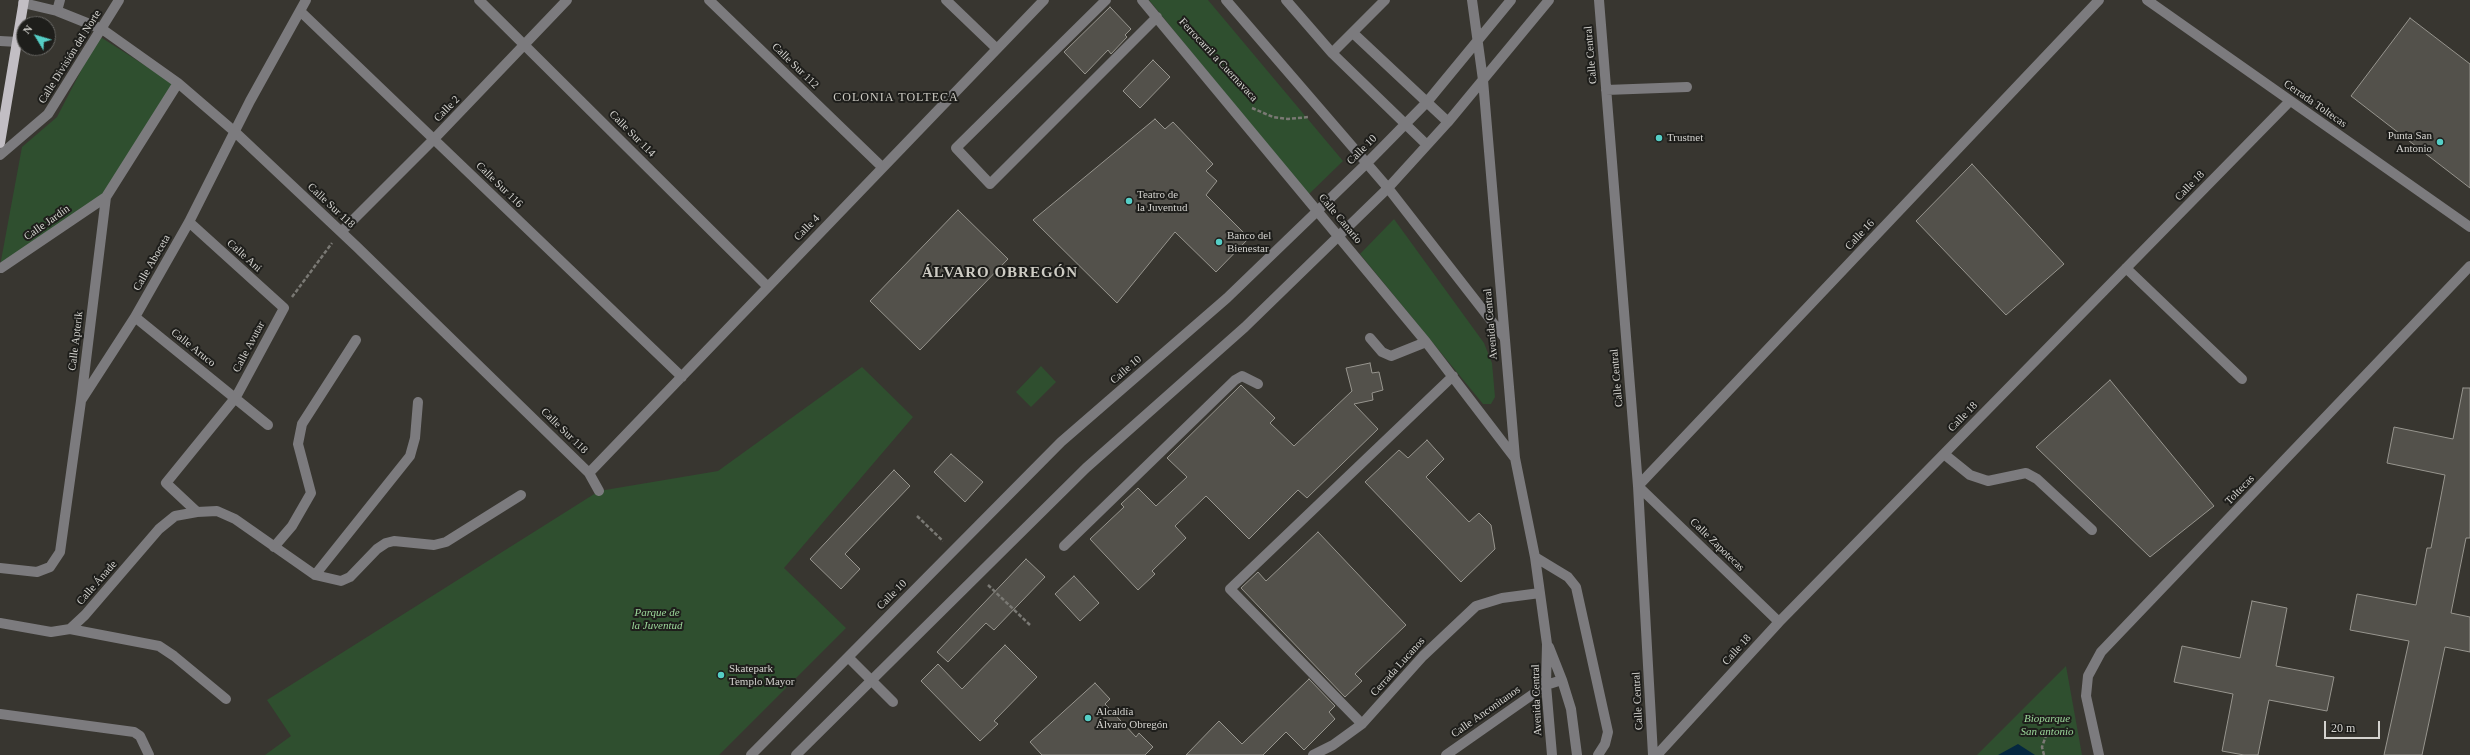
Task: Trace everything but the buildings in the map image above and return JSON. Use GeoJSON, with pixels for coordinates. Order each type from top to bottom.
{"type":"FeatureCollection","features":[{"type":"Feature","properties":{"kind":"main road"},"geometry":{"type":"LineString","coordinates":[[22,16],[24,1]]}},
{"type":"Feature","properties":{"kind":"main road"},"geometry":{"type":"LineString","coordinates":[[0,143],[2,121],[16,52]]}},
{"type":"Feature","properties":{"kind":"street"},"geometry":{"type":"LineString","coordinates":[[57,11],[60,0]]}},
{"type":"Feature","properties":{"kind":"street","name":"Calle División del Norte"},"geometry":{"type":"LineString","coordinates":[[0,155],[48,114],[119,0]]}},
{"type":"Feature","properties":{"kind":"street","name":"Calle Aboceta"},"geometry":{"type":"LineString","coordinates":[[81,401],[135,317],[189,222],[235,132],[306,0]]}},
{"type":"Feature","properties":{"kind":"street","name":"Calle Sur 114"},"geometry":{"type":"LineString","coordinates":[[479,0],[768,287]]}},
{"type":"Feature","properties":{"kind":"street","name":"Calle 2"},"geometry":{"type":"LineString","coordinates":[[341,232],[434,140],[567,0]]}},
{"type":"Feature","properties":{"kind":"street","name":"Calle Sur 112"},"geometry":{"type":"LineString","coordinates":[[709,0],[882,167]]}},
{"type":"Feature","properties":{"kind":"street"},"geometry":{"type":"LineString","coordinates":[[946,0],[996,48]]}},
{"type":"Feature","properties":{"kind":"street","name":"Calle 4"},"geometry":{"type":"LineString","coordinates":[[589,473],[996,48],[1044,0]]}},
{"type":"Feature","properties":{"kind":"street"},"geometry":{"type":"LineString","coordinates":[[1106,0],[956,148],[990,184],[1157,18]]}},
{"type":"Feature","properties":{"kind":"street","name":"Calle Canario"},"geometry":{"type":"LineString","coordinates":[[1142,0],[1426,342],[1515,458]]}},
{"type":"Feature","properties":{"kind":"street"},"geometry":{"type":"LineString","coordinates":[[1226,0],[1388,188],[1504,336]]}},
{"type":"Feature","properties":{"kind":"street"},"geometry":{"type":"LineString","coordinates":[[1286,0],[1332,53],[1427,145]]}},
{"type":"Feature","properties":{"kind":"street"},"geometry":{"type":"LineString","coordinates":[[1332,53],[1385,0]]}},
{"type":"Feature","properties":{"kind":"street","name":"Avenida Central"},"geometry":{"type":"LineString","coordinates":[[1472,0],[1483,80],[1515,458],[1535,557],[1547,644],[1546,685],[1552,755]]}},
{"type":"Feature","properties":{"kind":"street","name":"Calle 10"},"geometry":{"type":"LineString","coordinates":[[751,755],[1061,442],[1227,298],[1367,163],[1427,102],[1511,0]]}},
{"type":"Feature","properties":{"kind":"street"},"geometry":{"type":"LineString","coordinates":[[796,755],[1086,468],[1245,326],[1388,188],[1448,122],[1549,0]]}},
{"type":"Feature","properties":{"kind":"street","name":"Calle 16"},"geometry":{"type":"LineString","coordinates":[[1638,486],[2099,0]]}},
{"type":"Feature","properties":{"kind":"street","name":"Cerrada Toltecas"},"geometry":{"type":"LineString","coordinates":[[2147,0],[2470,227]]}},
{"type":"Feature","properties":{"kind":"street","name":"Calle Sur 118"},"geometry":{"type":"LineString","coordinates":[[24,1],[57,11],[102,29],[178,83],[235,132],[341,232],[589,473],[599,491]]}},
{"type":"Feature","properties":{"kind":"street","name":"Calle Central"},"geometry":{"type":"LineString","coordinates":[[1598,2],[1638,486],[1653,755]]}},
{"type":"Feature","properties":{"kind":"street","name":"Calle Sur 116"},"geometry":{"type":"LineString","coordinates":[[300,11],[682,377]]}},
{"type":"Feature","properties":{"kind":"street"},"geometry":{"type":"LineString","coordinates":[[1352,33],[1448,122]]}},
{"type":"Feature","properties":{"kind":"street"},"geometry":{"type":"LineString","coordinates":[[0,41],[16,42]]}},
{"type":"Feature","properties":{"kind":"street","name":"Calle Apterik"},"geometry":{"type":"LineString","coordinates":[[0,568],[37,572],[50,567],[60,552],[81,401],[106,197],[178,83]]}},
{"type":"Feature","properties":{"kind":"street"},"geometry":{"type":"LineString","coordinates":[[1606,90],[1687,87]]}},
{"type":"Feature","properties":{"kind":"street","name":"Calle 18"},"geometry":{"type":"LineString","coordinates":[[1657,755],[1779,622],[2290,101]]}},
{"type":"Feature","properties":{"kind":"street","name":"Calle Jardín"},"geometry":{"type":"LineString","coordinates":[[1,268],[106,197]]}},
{"type":"Feature","properties":{"kind":"street","name":"Calle Ani"},"geometry":{"type":"LineString","coordinates":[[189,222],[284,308]]}},
{"type":"Feature","properties":{"kind":"street","name":"Toltecas"},"geometry":{"type":"LineString","coordinates":[[2099,755],[2086,696],[2088,676],[2101,652],[2470,266]]}},
{"type":"Feature","properties":{"kind":"street"},"geometry":{"type":"LineString","coordinates":[[2126,268],[2242,380]]}},
{"type":"Feature","properties":{"kind":"street","name":"Calle Avutar"},"geometry":{"type":"LineString","coordinates":[[236,397],[284,308]]}},
{"type":"Feature","properties":{"kind":"street","name":"Calle Aruco"},"geometry":{"type":"LineString","coordinates":[[135,317],[236,397],[268,425]]}},
{"type":"Feature","properties":{"kind":"street"},"geometry":{"type":"LineString","coordinates":[[1370,338],[1382,352],[1391,356],[1426,342]]}},
{"type":"Feature","properties":{"kind":"street"},"geometry":{"type":"LineString","coordinates":[[274,547],[292,526],[311,493],[298,444],[302,424],[356,340]]}},
{"type":"Feature","properties":{"kind":"street"},"geometry":{"type":"LineString","coordinates":[[1064,546],[1235,380],[1242,376],[1258,384]]}},
{"type":"Feature","properties":{"kind":"street"},"geometry":{"type":"LineString","coordinates":[[1362,724],[1230,589],[1453,376]]}},
{"type":"Feature","properties":{"kind":"street"},"geometry":{"type":"LineString","coordinates":[[197,512],[166,483],[236,397]]}},
{"type":"Feature","properties":{"kind":"street"},"geometry":{"type":"LineString","coordinates":[[418,402],[415,438],[410,456],[315,575],[341,581],[350,577],[377,549],[394,541],[434,545],[446,542],[521,495]]}},
{"type":"Feature","properties":{"kind":"street"},"geometry":{"type":"LineString","coordinates":[[1944,454],[1970,475],[1988,480],[2026,473],[2037,479],[2092,530]]}},
{"type":"Feature","properties":{"kind":"street","name":"Calle Zapotecas"},"geometry":{"type":"LineString","coordinates":[[1638,486],[1779,622]]}},
{"type":"Feature","properties":{"kind":"street","name":"Calle Ánade"},"geometry":{"type":"LineString","coordinates":[[70,629],[86,615],[159,529],[175,516],[197,512],[217,511],[235,519],[315,575]]}},
{"type":"Feature","properties":{"kind":"street"},"geometry":{"type":"LineString","coordinates":[[1535,557],[1568,577],[1576,587],[1608,732],[1605,744],[1598,755]]}},
{"type":"Feature","properties":{"kind":"street","name":"Cerrada Lucanos"},"geometry":{"type":"LineString","coordinates":[[1313,755],[1334,745],[1362,724],[1407,673],[1452,627],[1476,606],[1502,598],[1540,593]]}},
{"type":"Feature","properties":{"kind":"street"},"geometry":{"type":"LineString","coordinates":[[0,623],[51,632],[70,629],[159,646],[226,699]]}},
{"type":"Feature","properties":{"kind":"street","name":"Avenida Central"},"geometry":{"type":"LineString","coordinates":[[1547,644],[1562,680],[1570,709],[1577,755]]}},
{"type":"Feature","properties":{"kind":"street"},"geometry":{"type":"LineString","coordinates":[[848,657],[872,679],[893,702]]}},
{"type":"Feature","properties":{"kind":"street","name":"Calle Anconitanos"},"geometry":{"type":"LineString","coordinates":[[1446,755],[1546,685],[1562,680]]}},
{"type":"Feature","properties":{"kind":"street"},"geometry":{"type":"LineString","coordinates":[[0,714],[134,732],[140,736],[149,755]]}},
{"type":"Feature","properties":{"kind":"path","name":"Ferrocarril a Cuernavaca"},"geometry":{"type":"LineString","coordinates":[[1250,108],[1273,117],[1288,120],[1324,113]]}},
{"type":"Feature","properties":{"kind":"path"},"geometry":{"type":"LineString","coordinates":[[284,308],[332,244]]}},
{"type":"Feature","properties":{"kind":"path"},"geometry":{"type":"LineString","coordinates":[[917,516],[928,527]]}},
{"type":"Feature","properties":{"kind":"path"},"geometry":{"type":"LineString","coordinates":[[1015,612],[1031,626]]}},
{"type":"Feature","properties":{"kind":"path"},"geometry":{"type":"LineString","coordinates":[[2044,755],[2042,747],[2049,727]]}},
{"type":"Feature","properties":{"kind":"green space"},"geometry":{"type":"Polygon","coordinates":[[[1149,0],[1208,0],[1343,161],[1308,195],[1149,0]]]}},
{"type":"Feature","properties":{"kind":"green space"},"geometry":{"type":"Polygon","coordinates":[[[99,36],[174,84],[104,194],[0,266],[22,147],[57,117],[99,36]]]}},
{"type":"Feature","properties":{"kind":"green space"},"geometry":{"type":"Polygon","coordinates":[[[1394,219],[1484,343],[1492,363],[1495,397],[1491,404],[1483,404],[1360,254],[1394,219]]]}},
{"type":"Feature","properties":{"kind":"green space"},"geometry":{"type":"Polygon","coordinates":[[[1041,366],[1056,382],[1031,407],[1016,392],[1041,366]]]}},
{"type":"Feature","properties":{"kind":"green space","name":"Parque de la Juventud"},"geometry":{"type":"Polygon","coordinates":[[[862,367],[913,417],[784,568],[846,628],[719,755],[265,755],[291,736],[267,700],[599,491],[718,471],[862,367]]]}},
{"type":"Feature","properties":{"kind":"green space","name":"Bioparque San antonio"},"geometry":{"type":"Polygon","coordinates":[[[2066,666],[2082,755],[1977,755],[2066,666]]]}},
{"type":"Feature","properties":{"kind":"water"},"geometry":{"type":"Polygon","coordinates":[[[2018,744],[2035,755],[1998,755],[2018,744]]]}},
{"type":"Feature","properties":{"kind":"place","name":"Trustnet"},"geometry":{"type":"Point","coordinates":[1659,138]}},
{"type":"Feature","properties":{"kind":"place","name":"Punta San Antonio"},"geometry":{"type":"Point","coordinates":[2440,142]}},
{"type":"Feature","properties":{"kind":"place","name":"Teatro de la Juventud"},"geometry":{"type":"Point","coordinates":[1129,201]}},
{"type":"Feature","properties":{"kind":"place","name":"Banco del Bienestar"},"geometry":{"type":"Point","coordinates":[1219,242]}},
{"type":"Feature","properties":{"kind":"place","name":"Skatepark Templo Mayor"},"geometry":{"type":"Point","coordinates":[721,675]}},
{"type":"Feature","properties":{"kind":"place","name":"Alcaldía Álvaro Obregón"},"geometry":{"type":"Point","coordinates":[1088,718]}},
{"type":"Feature","properties":{"kind":"district","name":"COLONIA TOLTECA"},"geometry":{"type":"Point","coordinates":[896,98]}},
{"type":"Feature","properties":{"kind":"district","name":"ÁLVARO OBREGÓN"},"geometry":{"type":"Point","coordinates":[1000,273]}}]}
